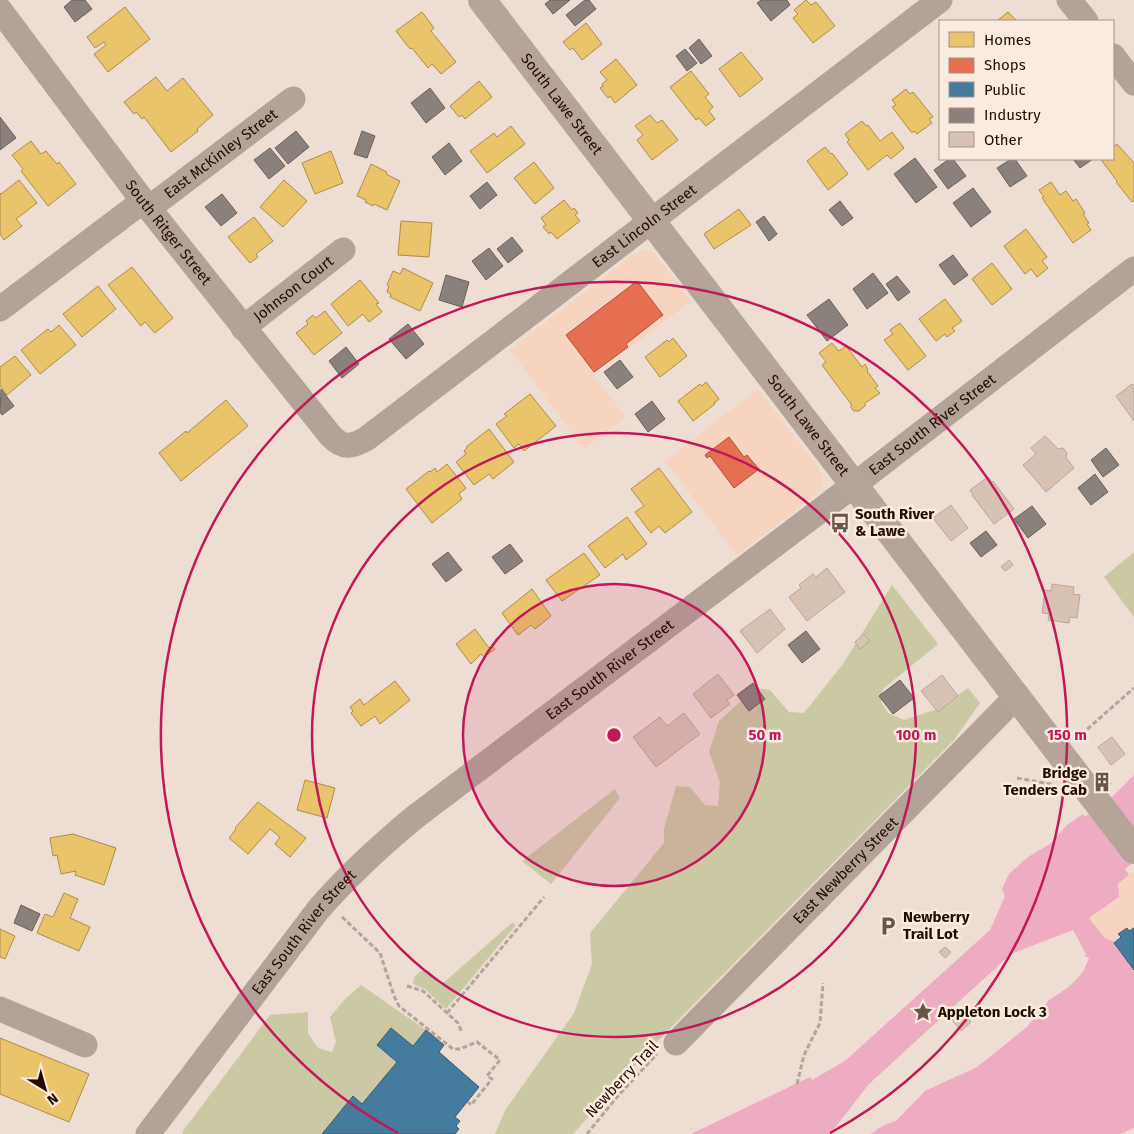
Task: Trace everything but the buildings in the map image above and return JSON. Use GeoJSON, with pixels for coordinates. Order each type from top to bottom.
{"type":"FeatureCollection","features":[{"type":"Feature","properties":{"kind":"main road","name":"South Lawe Street"},"geometry":{"type":"LineString","coordinates":[[482,0],[1134,850]]}},
{"type":"Feature","properties":{"kind":"street","name":"East Lincoln Street"},"geometry":{"type":"LineString","coordinates":[[346,446],[354,445],[366,439],[940,0]]}},
{"type":"Feature","properties":{"kind":"street"},"geometry":{"type":"LineString","coordinates":[[1069,0],[1085,20]]}},
{"type":"Feature","properties":{"kind":"street","name":"South Ritger Street"},"geometry":{"type":"LineString","coordinates":[[0,10],[146,204],[243,328],[330,435],[337,443],[346,446]]}},
{"type":"Feature","properties":{"kind":"street"},"geometry":{"type":"LineString","coordinates":[[1114,57],[1134,83]]}},
{"type":"Feature","properties":{"kind":"street","name":"East McKinley Street"},"geometry":{"type":"LineString","coordinates":[[0,309],[293,99]]}},
{"type":"Feature","properties":{"kind":"street","name":"Johnson Court"},"geometry":{"type":"LineString","coordinates":[[243,328],[343,250]]}},
{"type":"Feature","properties":{"kind":"street","name":"East South River Street"},"geometry":{"type":"LineString","coordinates":[[148,1134],[318,910],[364,860],[423,811],[854,485],[1134,268]]}},
{"type":"Feature","properties":{"kind":"street","name":"East Newberry Street"},"geometry":{"type":"LineString","coordinates":[[676,1043],[1016,697]]}},
{"type":"Feature","properties":{"kind":"street"},"geometry":{"type":"LineString","coordinates":[[0,1009],[85,1045]]}},
{"type":"Feature","properties":{"kind":"path"},"geometry":{"type":"LineString","coordinates":[[1060,754],[1134,688]]}},
{"type":"Feature","properties":{"kind":"path"},"geometry":{"type":"LineString","coordinates":[[1017,778],[1050,784]]}},
{"type":"Feature","properties":{"kind":"path"},"geometry":{"type":"LineString","coordinates":[[447,1013],[544,897]]}},
{"type":"Feature","properties":{"kind":"path"},"geometry":{"type":"LineString","coordinates":[[342,917],[380,953],[394,996],[400,1006],[453,1049],[460,1049],[477,1042],[500,1060],[487,1076],[492,1079],[471,1105],[468,1102]]}},
{"type":"Feature","properties":{"kind":"path"},"geometry":{"type":"LineString","coordinates":[[797,1084],[804,1055],[820,1023],[823,983]]}},
{"type":"Feature","properties":{"kind":"path"},"geometry":{"type":"LineString","coordinates":[[407,986],[423,992],[458,1023],[462,1033]]}},
{"type":"Feature","properties":{"kind":"path","name":"Newberry Trail"},"geometry":{"type":"LineString","coordinates":[[586,1134],[644,1066],[665,1046],[676,1043]]}},
{"type":"Feature","properties":{"kind":"shaded area"},"geometry":{"type":"Polygon","coordinates":[[[643,250],[648,250],[656,255],[691,301],[593,375],[626,417],[584,449],[510,350],[631,256],[643,250]]]}},
{"type":"Feature","properties":{"kind":"shaded area"},"geometry":{"type":"Polygon","coordinates":[[[758,389],[819,469],[824,479],[821,489],[816,495],[737,555],[665,461],[758,389]]]}},
{"type":"Feature","properties":{"kind":"shaded area"},"geometry":{"type":"Polygon","coordinates":[[[1134,552],[1134,617],[1104,577],[1134,552]]]}},
{"type":"Feature","properties":{"kind":"shaded area"},"geometry":{"type":"Polygon","coordinates":[[[892,585],[938,644],[883,689],[881,702],[888,713],[904,720],[943,707],[968,688],[980,703],[954,740],[648,1051],[573,1134],[495,1134],[506,1109],[574,1013],[592,964],[590,933],[664,843],[664,829],[676,786],[690,787],[705,805],[718,806],[720,782],[709,752],[719,721],[755,688],[770,690],[789,712],[804,713],[843,664],[892,585]]]}},
{"type":"Feature","properties":{"kind":"shaded area"},"geometry":{"type":"Polygon","coordinates":[[[1134,767],[1134,862],[1125,869],[1129,875],[1118,884],[1119,897],[1089,918],[1105,938],[1115,942],[1134,970],[1134,1128],[1120,1134],[866,1134],[895,1118],[906,1102],[930,1079],[954,1073],[1002,1038],[1071,978],[1086,954],[1073,930],[1011,954],[869,1084],[830,1134],[691,1134],[810,1077],[812,1080],[845,1061],[990,930],[1005,896],[1002,889],[1009,874],[1028,857],[1050,844],[1066,826],[1083,814],[1085,817],[1114,795],[1112,792],[1134,767]]]}},
{"type":"Feature","properties":{"kind":"shaded area"},"geometry":{"type":"Polygon","coordinates":[[[615,789],[620,798],[551,884],[522,861],[615,789]]]}},
{"type":"Feature","properties":{"kind":"shaded area"},"geometry":{"type":"Polygon","coordinates":[[[1133,872],[1134,970],[1115,942],[1105,938],[1089,918],[1119,897],[1118,884],[1133,872]]]}},
{"type":"Feature","properties":{"kind":"shaded area"},"geometry":{"type":"Polygon","coordinates":[[[513,922],[515,926],[446,1009],[425,989],[413,984],[414,977],[421,971],[429,971],[442,984],[513,922]]]}},
{"type":"Feature","properties":{"kind":"shaded area"},"geometry":{"type":"Polygon","coordinates":[[[361,985],[426,1030],[413,1046],[391,1028],[377,1045],[397,1062],[362,1104],[352,1097],[322,1134],[183,1134],[183,1131],[270,1015],[308,1012],[308,1033],[318,1048],[332,1052],[336,1042],[330,1017],[345,999],[361,985]]]}},
{"type":"Feature","properties":{"kind":"pier"},"geometry":{"type":"Polygon","coordinates":[[[1134,764],[1134,775],[1114,795],[1110,790],[1134,764]]]}},
{"type":"Feature","properties":{"kind":"pier"},"geometry":{"type":"Polygon","coordinates":[[[1082,955],[1089,958],[1083,972],[1070,986],[1048,1001],[1027,1027],[977,1067],[925,1091],[896,1121],[882,1126],[871,1134],[863,1134],[876,1121],[894,1115],[902,1102],[930,1079],[953,1071],[1000,1036],[1034,1001],[1069,977],[1082,955]]]}},
{"type":"Feature","properties":{"kind":"place","name":"South River & Lawe"},"geometry":{"type":"Point","coordinates":[840,523]}},
{"type":"Feature","properties":{"kind":"place","name":"Bridge Tenders Cab"},"geometry":{"type":"Point","coordinates":[1102,782]}},
{"type":"Feature","properties":{"kind":"place","name":"Newberry Trail Lot"},"geometry":{"type":"Point","coordinates":[888,926]}},
{"type":"Feature","properties":{"kind":"place","name":"Appleton Lock 3"},"geometry":{"type":"Point","coordinates":[923,1012]}}]}
